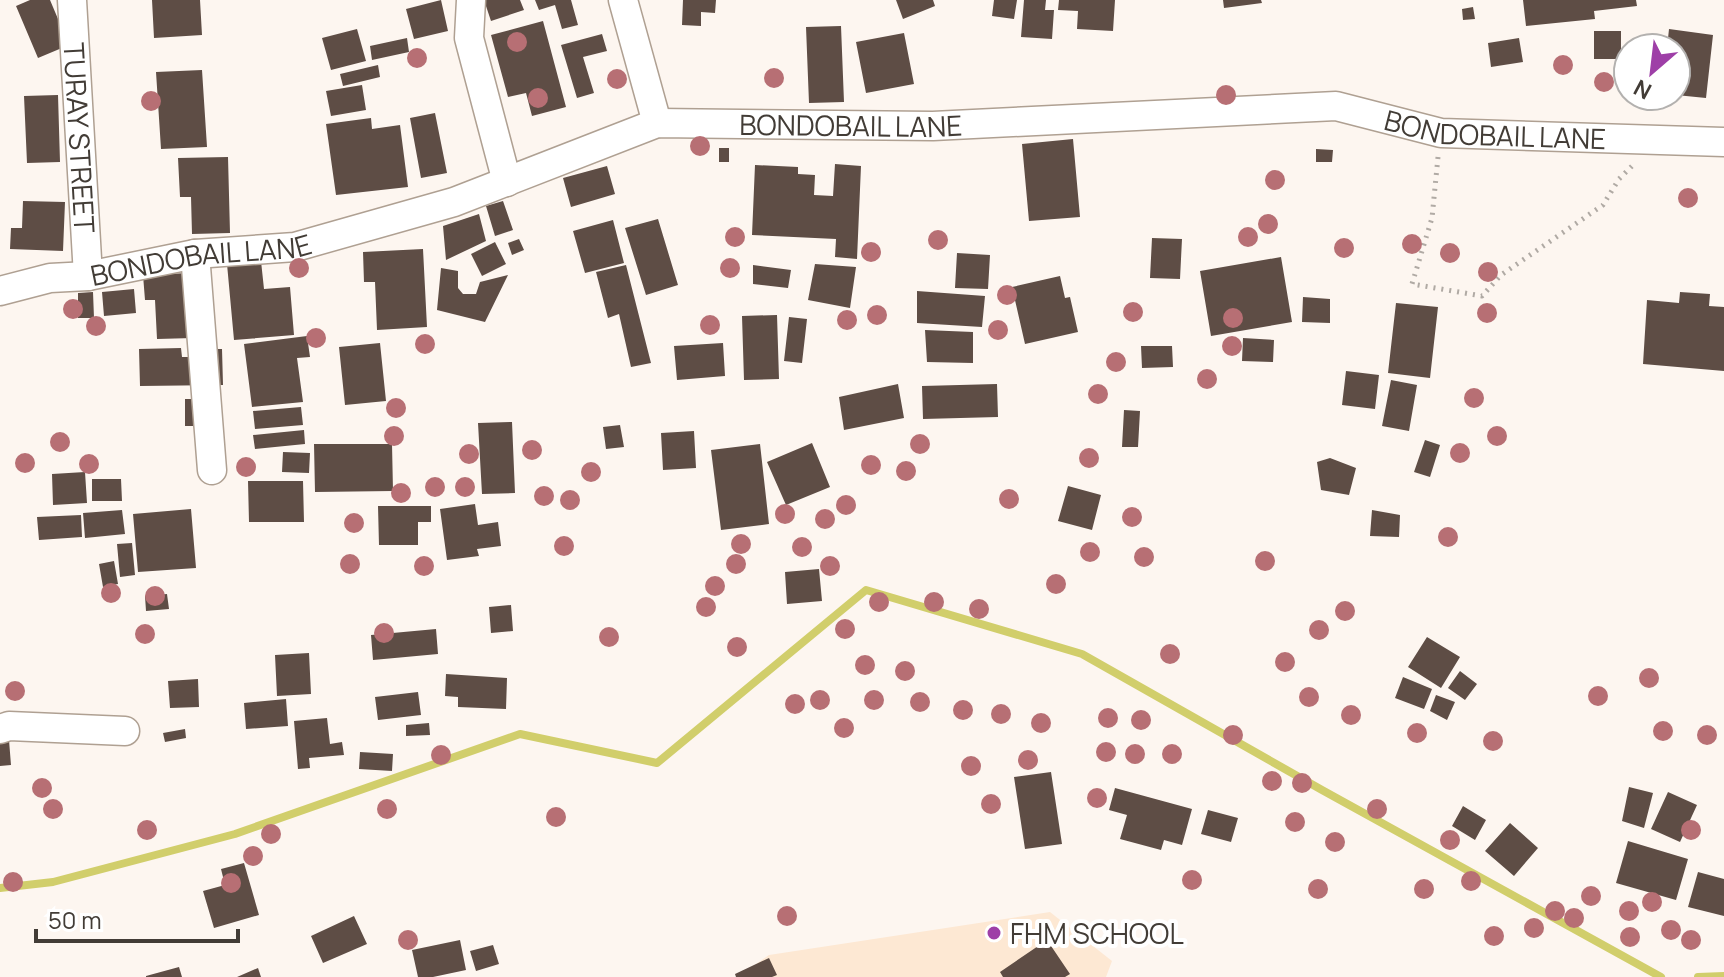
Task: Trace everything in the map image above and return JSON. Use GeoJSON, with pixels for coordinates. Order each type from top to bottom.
{"type":"FeatureCollection","features":[{"type":"Feature","properties":{"kind":"street","name":"TURAY STREET"},"geometry":{"type":"LineString","coordinates":[[72,0],[88,276]]}},
{"type":"Feature","properties":{"kind":"street"},"geometry":{"type":"LineString","coordinates":[[471,0],[469,38],[507,182]]}},
{"type":"Feature","properties":{"kind":"street"},"geometry":{"type":"LineString","coordinates":[[623,0],[657,123]]}},
{"type":"Feature","properties":{"kind":"street","name":"BONDOBAIL LANE"},"geometry":{"type":"LineString","coordinates":[[0,291],[50,278],[88,276],[195,254],[295,247],[454,202],[657,123],[933,126],[1336,106],[1441,133],[1724,142]]}},
{"type":"Feature","properties":{"kind":"street"},"geometry":{"type":"LineString","coordinates":[[195,254],[212,470]]}},
{"type":"Feature","properties":{"kind":"street"},"geometry":{"type":"LineString","coordinates":[[0,729],[9,726],[125,731]]}},
{"type":"Feature","properties":{"kind":"path"},"geometry":{"type":"LineString","coordinates":[[1441,133],[1432,218],[1412,284],[1482,296],[1501,275],[1603,205],[1619,179],[1658,140]]}},
{"type":"Feature","properties":{"kind":"shaded area","name":"FHM SCHOOL"},"geometry":{"type":"Polygon","coordinates":[[[1050,912],[1112,961],[1106,977],[737,977],[769,955],[1050,912]]]}},
{"type":"Feature","properties":{"kind":"building"},"geometry":{"type":"Polygon","coordinates":[[[30,0],[50,0],[69,45],[38,58],[16,6],[30,0]]]}},
{"type":"Feature","properties":{"kind":"building"},"geometry":{"type":"Polygon","coordinates":[[[152,0],[200,0],[202,35],[154,38],[152,0]]]}},
{"type":"Feature","properties":{"kind":"building"},"geometry":{"type":"Polygon","coordinates":[[[441,0],[448,31],[414,39],[406,9],[441,0]]]}},
{"type":"Feature","properties":{"kind":"building"},"geometry":{"type":"Polygon","coordinates":[[[484,0],[520,0],[524,10],[491,21],[484,0]]]}},
{"type":"Feature","properties":{"kind":"building"},"geometry":{"type":"Polygon","coordinates":[[[535,0],[571,0],[578,25],[562,29],[555,5],[539,10],[535,0]]]}},
{"type":"Feature","properties":{"kind":"building"},"geometry":{"type":"Polygon","coordinates":[[[683,0],[716,0],[715,13],[701,12],[701,26],[682,25],[683,0]]]}},
{"type":"Feature","properties":{"kind":"building"},"geometry":{"type":"Polygon","coordinates":[[[896,0],[933,0],[935,6],[903,19],[896,0]]]}},
{"type":"Feature","properties":{"kind":"building"},"geometry":{"type":"Polygon","coordinates":[[[994,0],[1017,0],[1014,19],[992,16],[994,0]]]}},
{"type":"Feature","properties":{"kind":"building"},"geometry":{"type":"Polygon","coordinates":[[[1024,0],[1046,0],[1045,10],[1054,10],[1052,39],[1021,37],[1024,0]]]}},
{"type":"Feature","properties":{"kind":"building"},"geometry":{"type":"Polygon","coordinates":[[[1059,0],[1115,0],[1113,31],[1077,29],[1078,11],[1058,10],[1059,0]]]}},
{"type":"Feature","properties":{"kind":"building"},"geometry":{"type":"Polygon","coordinates":[[[1223,0],[1261,0],[1262,3],[1224,8],[1223,0]]]}},
{"type":"Feature","properties":{"kind":"building"},"geometry":{"type":"Polygon","coordinates":[[[1523,0],[1636,0],[1637,6],[1594,11],[1595,19],[1526,26],[1523,0]]]}},
{"type":"Feature","properties":{"kind":"building"},"geometry":{"type":"Polygon","coordinates":[[[1473,7],[1475,19],[1463,20],[1462,9],[1473,7]]]}},
{"type":"Feature","properties":{"kind":"building"},"geometry":{"type":"Polygon","coordinates":[[[543,21],[566,107],[532,116],[526,93],[508,97],[491,35],[543,21]]]}},
{"type":"Feature","properties":{"kind":"building"},"geometry":{"type":"Polygon","coordinates":[[[841,26],[844,102],[809,103],[806,27],[841,26]]]}},
{"type":"Feature","properties":{"kind":"building"},"geometry":{"type":"Polygon","coordinates":[[[357,29],[366,61],[331,70],[322,38],[357,29]]]}},
{"type":"Feature","properties":{"kind":"building"},"geometry":{"type":"Polygon","coordinates":[[[1594,31],[1621,31],[1612,32],[1612,59],[1594,59],[1594,31]]]}},
{"type":"Feature","properties":{"kind":"building"},"geometry":{"type":"Polygon","coordinates":[[[1692,32],[1713,35],[1706,98],[1692,97],[1692,32]]]}},
{"type":"Feature","properties":{"kind":"building"},"geometry":{"type":"Polygon","coordinates":[[[904,33],[914,84],[866,93],[856,42],[904,33]]]}},
{"type":"Feature","properties":{"kind":"building"},"geometry":{"type":"Polygon","coordinates":[[[602,34],[607,51],[583,57],[594,93],[577,98],[561,45],[602,34]]]}},
{"type":"Feature","properties":{"kind":"building"},"geometry":{"type":"Polygon","coordinates":[[[407,38],[409,52],[372,60],[370,46],[407,38]]]}},
{"type":"Feature","properties":{"kind":"building"},"geometry":{"type":"Polygon","coordinates":[[[1519,38],[1523,62],[1491,67],[1488,43],[1519,38]]]}},
{"type":"Feature","properties":{"kind":"building"},"geometry":{"type":"Polygon","coordinates":[[[378,65],[380,77],[343,86],[340,74],[378,65]]]}},
{"type":"Feature","properties":{"kind":"building"},"geometry":{"type":"Polygon","coordinates":[[[202,70],[207,147],[161,149],[156,72],[202,70]]]}},
{"type":"Feature","properties":{"kind":"building"},"geometry":{"type":"Polygon","coordinates":[[[362,85],[366,110],[331,116],[326,91],[362,85]]]}},
{"type":"Feature","properties":{"kind":"building"},"geometry":{"type":"Polygon","coordinates":[[[58,95],[60,162],[27,163],[24,96],[58,95]]]}},
{"type":"Feature","properties":{"kind":"building"},"geometry":{"type":"Polygon","coordinates":[[[435,113],[447,173],[421,178],[410,118],[435,113]]]}},
{"type":"Feature","properties":{"kind":"building"},"geometry":{"type":"Polygon","coordinates":[[[371,118],[372,129],[400,125],[408,187],[336,195],[326,124],[371,118]]]}},
{"type":"Feature","properties":{"kind":"building"},"geometry":{"type":"Polygon","coordinates":[[[1073,139],[1080,217],[1029,221],[1022,144],[1073,139]]]}},
{"type":"Feature","properties":{"kind":"building"},"geometry":{"type":"Polygon","coordinates":[[[719,148],[729,148],[729,162],[719,162],[719,148]]]}},
{"type":"Feature","properties":{"kind":"building"},"geometry":{"type":"Polygon","coordinates":[[[1316,149],[1333,150],[1332,162],[1316,162],[1316,149]]]}},
{"type":"Feature","properties":{"kind":"building"},"geometry":{"type":"Polygon","coordinates":[[[228,157],[230,233],[192,234],[191,197],[180,197],[178,158],[228,157]]]}},
{"type":"Feature","properties":{"kind":"building"},"geometry":{"type":"Polygon","coordinates":[[[835,164],[861,166],[857,259],[835,257],[836,239],[752,235],[755,165],[798,167],[798,174],[815,175],[814,195],[833,196],[835,164]]]}},
{"type":"Feature","properties":{"kind":"building"},"geometry":{"type":"Polygon","coordinates":[[[607,166],[615,194],[571,207],[563,178],[607,166]]]}},
{"type":"Feature","properties":{"kind":"building"},"geometry":{"type":"Polygon","coordinates":[[[23,201],[65,202],[63,251],[10,249],[11,228],[22,228],[23,201]]]}},
{"type":"Feature","properties":{"kind":"building"},"geometry":{"type":"Polygon","coordinates":[[[503,201],[513,230],[495,236],[486,206],[503,201]]]}},
{"type":"Feature","properties":{"kind":"building"},"geometry":{"type":"Polygon","coordinates":[[[479,214],[486,241],[446,260],[443,226],[479,214]]]}},
{"type":"Feature","properties":{"kind":"building"},"geometry":{"type":"Polygon","coordinates":[[[658,219],[678,285],[646,295],[625,228],[658,219]]]}},
{"type":"Feature","properties":{"kind":"building"},"geometry":{"type":"Polygon","coordinates":[[[613,220],[624,263],[585,273],[573,231],[613,220]]]}},
{"type":"Feature","properties":{"kind":"building"},"geometry":{"type":"Polygon","coordinates":[[[1152,238],[1182,239],[1180,279],[1150,278],[1152,238]]]}},
{"type":"Feature","properties":{"kind":"building"},"geometry":{"type":"Polygon","coordinates":[[[519,239],[524,250],[512,255],[508,243],[519,239]]]}},
{"type":"Feature","properties":{"kind":"building"},"geometry":{"type":"Polygon","coordinates":[[[495,242],[506,264],[482,276],[471,254],[495,242]]]}},
{"type":"Feature","properties":{"kind":"building"},"geometry":{"type":"Polygon","coordinates":[[[423,249],[427,327],[377,330],[375,282],[364,282],[363,252],[423,249]]]}},
{"type":"Feature","properties":{"kind":"building"},"geometry":{"type":"Polygon","coordinates":[[[957,253],[990,255],[988,289],[955,288],[957,253]]]}},
{"type":"Feature","properties":{"kind":"building"},"geometry":{"type":"Polygon","coordinates":[[[1281,257],[1292,322],[1211,336],[1200,271],[1281,257]]]}},
{"type":"Feature","properties":{"kind":"building"},"geometry":{"type":"Polygon","coordinates":[[[261,261],[264,289],[290,287],[294,335],[234,340],[227,264],[261,261]]]}},
{"type":"Feature","properties":{"kind":"building"},"geometry":{"type":"Polygon","coordinates":[[[815,264],[856,267],[850,308],[808,300],[815,264]]]}},
{"type":"Feature","properties":{"kind":"building"},"geometry":{"type":"Polygon","coordinates":[[[626,265],[651,363],[631,367],[619,314],[608,318],[596,272],[626,265]]]}},
{"type":"Feature","properties":{"kind":"building"},"geometry":{"type":"Polygon","coordinates":[[[753,265],[791,270],[788,288],[753,284],[753,265]]]}},
{"type":"Feature","properties":{"kind":"building"},"geometry":{"type":"Polygon","coordinates":[[[441,268],[458,271],[458,288],[463,294],[476,294],[480,282],[508,275],[485,322],[437,310],[441,268]]]}},
{"type":"Feature","properties":{"kind":"building"},"geometry":{"type":"Polygon","coordinates":[[[190,273],[193,338],[157,339],[155,300],[145,300],[143,275],[190,273]]]}},
{"type":"Feature","properties":{"kind":"building"},"geometry":{"type":"Polygon","coordinates":[[[1060,276],[1065,298],[1070,297],[1078,332],[1025,344],[1012,287],[1060,276]]]}},
{"type":"Feature","properties":{"kind":"building"},"geometry":{"type":"Polygon","coordinates":[[[134,289],[136,313],[104,316],[102,292],[134,289]]]}},
{"type":"Feature","properties":{"kind":"building"},"geometry":{"type":"Polygon","coordinates":[[[917,291],[985,296],[982,327],[917,323],[917,291]]]}},
{"type":"Feature","properties":{"kind":"building"},"geometry":{"type":"Polygon","coordinates":[[[93,292],[94,318],[78,318],[78,293],[93,292]]]}},
{"type":"Feature","properties":{"kind":"building"},"geometry":{"type":"Polygon","coordinates":[[[1680,292],[1710,294],[1709,306],[1724,307],[1724,371],[1643,364],[1647,300],[1679,303],[1680,292]]]}},
{"type":"Feature","properties":{"kind":"building"},"geometry":{"type":"Polygon","coordinates":[[[1303,297],[1330,299],[1330,323],[1302,322],[1303,297]]]}},
{"type":"Feature","properties":{"kind":"building"},"geometry":{"type":"Polygon","coordinates":[[[1396,303],[1438,307],[1430,378],[1388,373],[1396,303]]]}},
{"type":"Feature","properties":{"kind":"building"},"geometry":{"type":"Polygon","coordinates":[[[777,315],[779,379],[744,380],[742,316],[777,315]]]}},
{"type":"Feature","properties":{"kind":"building"},"geometry":{"type":"Polygon","coordinates":[[[789,317],[807,319],[802,363],[784,361],[789,317]]]}},
{"type":"Feature","properties":{"kind":"building"},"geometry":{"type":"Polygon","coordinates":[[[925,330],[973,332],[973,363],[927,362],[925,330]]]}},
{"type":"Feature","properties":{"kind":"building"},"geometry":{"type":"Polygon","coordinates":[[[307,336],[310,357],[297,358],[303,402],[252,407],[244,344],[307,336]]]}},
{"type":"Feature","properties":{"kind":"building"},"geometry":{"type":"Polygon","coordinates":[[[1243,338],[1274,340],[1273,362],[1242,361],[1243,338]]]}},
{"type":"Feature","properties":{"kind":"building"},"geometry":{"type":"Polygon","coordinates":[[[380,343],[386,401],[345,405],[339,347],[380,343]]]}},
{"type":"Feature","properties":{"kind":"building"},"geometry":{"type":"Polygon","coordinates":[[[723,343],[725,376],[677,380],[674,346],[723,343]]]}},
{"type":"Feature","properties":{"kind":"building"},"geometry":{"type":"Polygon","coordinates":[[[1141,346],[1172,346],[1173,367],[1142,368],[1141,346]]]}},
{"type":"Feature","properties":{"kind":"building"},"geometry":{"type":"Polygon","coordinates":[[[181,348],[182,357],[210,357],[210,349],[222,349],[223,385],[140,386],[139,349],[181,348]]]}},
{"type":"Feature","properties":{"kind":"building"},"geometry":{"type":"Polygon","coordinates":[[[1346,371],[1379,375],[1375,409],[1342,405],[1346,371]]]}},
{"type":"Feature","properties":{"kind":"building"},"geometry":{"type":"Polygon","coordinates":[[[1391,380],[1417,385],[1409,431],[1382,426],[1391,380]]]}},
{"type":"Feature","properties":{"kind":"building"},"geometry":{"type":"Polygon","coordinates":[[[898,384],[904,418],[844,430],[839,397],[898,384]]]}},
{"type":"Feature","properties":{"kind":"building"},"geometry":{"type":"Polygon","coordinates":[[[997,384],[998,417],[923,419],[922,386],[997,384]]]}},
{"type":"Feature","properties":{"kind":"building"},"geometry":{"type":"Polygon","coordinates":[[[185,399],[213,399],[213,426],[185,426],[185,399]]]}},
{"type":"Feature","properties":{"kind":"building"},"geometry":{"type":"Polygon","coordinates":[[[301,407],[303,425],[255,429],[253,411],[301,407]]]}},
{"type":"Feature","properties":{"kind":"building"},"geometry":{"type":"Polygon","coordinates":[[[1124,410],[1140,411],[1138,447],[1122,447],[1124,410]]]}},
{"type":"Feature","properties":{"kind":"building"},"geometry":{"type":"Polygon","coordinates":[[[512,422],[515,493],[482,494],[478,423],[512,422]]]}},
{"type":"Feature","properties":{"kind":"building"},"geometry":{"type":"Polygon","coordinates":[[[620,425],[624,447],[606,449],[603,427],[620,425]]]}},
{"type":"Feature","properties":{"kind":"building"},"geometry":{"type":"Polygon","coordinates":[[[304,430],[305,444],[255,449],[253,435],[304,430]]]}},
{"type":"Feature","properties":{"kind":"building"},"geometry":{"type":"Polygon","coordinates":[[[694,431],[696,468],[663,470],[661,433],[694,431]]]}},
{"type":"Feature","properties":{"kind":"building"},"geometry":{"type":"Polygon","coordinates":[[[1425,440],[1440,445],[1430,477],[1414,472],[1425,440]]]}},
{"type":"Feature","properties":{"kind":"building"},"geometry":{"type":"Polygon","coordinates":[[[812,443],[830,487],[786,505],[767,462],[812,443]]]}},
{"type":"Feature","properties":{"kind":"building"},"geometry":{"type":"Polygon","coordinates":[[[314,444],[392,444],[393,491],[315,492],[314,444]]]}},
{"type":"Feature","properties":{"kind":"building"},"geometry":{"type":"Polygon","coordinates":[[[760,444],[769,524],[721,530],[711,450],[760,444]]]}},
{"type":"Feature","properties":{"kind":"building"},"geometry":{"type":"Polygon","coordinates":[[[283,452],[310,453],[309,473],[282,472],[283,452]]]}},
{"type":"Feature","properties":{"kind":"building"},"geometry":{"type":"Polygon","coordinates":[[[1330,458],[1356,468],[1349,495],[1321,490],[1317,462],[1330,458]]]}},
{"type":"Feature","properties":{"kind":"building"},"geometry":{"type":"Polygon","coordinates":[[[85,472],[87,503],[53,505],[52,474],[85,472]]]}},
{"type":"Feature","properties":{"kind":"building"},"geometry":{"type":"Polygon","coordinates":[[[92,479],[121,479],[122,501],[92,501],[92,479]]]}},
{"type":"Feature","properties":{"kind":"building"},"geometry":{"type":"Polygon","coordinates":[[[248,481],[303,481],[304,522],[249,522],[248,481]]]}},
{"type":"Feature","properties":{"kind":"building"},"geometry":{"type":"Polygon","coordinates":[[[1068,486],[1101,495],[1092,530],[1058,521],[1068,486]]]}},
{"type":"Feature","properties":{"kind":"building"},"geometry":{"type":"Polygon","coordinates":[[[475,504],[478,525],[498,522],[501,546],[477,549],[479,556],[447,560],[440,509],[475,504]]]}},
{"type":"Feature","properties":{"kind":"building"},"geometry":{"type":"Polygon","coordinates":[[[378,506],[431,506],[431,522],[418,522],[418,545],[379,545],[378,506]]]}},
{"type":"Feature","properties":{"kind":"building"},"geometry":{"type":"Polygon","coordinates":[[[191,509],[196,568],[138,572],[133,514],[191,509]]]}},
{"type":"Feature","properties":{"kind":"building"},"geometry":{"type":"Polygon","coordinates":[[[122,510],[125,534],[85,538],[83,513],[122,510]]]}},
{"type":"Feature","properties":{"kind":"building"},"geometry":{"type":"Polygon","coordinates":[[[1372,510],[1400,515],[1399,537],[1370,536],[1372,510]]]}},
{"type":"Feature","properties":{"kind":"building"},"geometry":{"type":"Polygon","coordinates":[[[81,515],[82,537],[39,540],[37,517],[81,515]]]}},
{"type":"Feature","properties":{"kind":"building"},"geometry":{"type":"Polygon","coordinates":[[[132,543],[135,575],[120,577],[117,544],[132,543]]]}},
{"type":"Feature","properties":{"kind":"building"},"geometry":{"type":"Polygon","coordinates":[[[114,561],[118,584],[103,587],[99,564],[114,561]]]}},
{"type":"Feature","properties":{"kind":"building"},"geometry":{"type":"Polygon","coordinates":[[[819,569],[822,601],[787,604],[785,572],[819,569]]]}},
{"type":"Feature","properties":{"kind":"building"},"geometry":{"type":"Polygon","coordinates":[[[167,594],[169,609],[146,611],[145,596],[167,594]]]}},
{"type":"Feature","properties":{"kind":"building"},"geometry":{"type":"Polygon","coordinates":[[[511,605],[513,631],[491,633],[489,607],[511,605]]]}},
{"type":"Feature","properties":{"kind":"building"},"geometry":{"type":"Polygon","coordinates":[[[436,629],[438,654],[373,660],[371,635],[436,629]]]}},
{"type":"Feature","properties":{"kind":"building"},"geometry":{"type":"Polygon","coordinates":[[[1427,637],[1460,657],[1441,688],[1408,667],[1427,637]]]}},
{"type":"Feature","properties":{"kind":"building"},"geometry":{"type":"Polygon","coordinates":[[[309,653],[311,694],[277,696],[275,655],[309,653]]]}},
{"type":"Feature","properties":{"kind":"building"},"geometry":{"type":"Polygon","coordinates":[[[1460,671],[1477,684],[1465,700],[1448,688],[1460,671]]]}},
{"type":"Feature","properties":{"kind":"building"},"geometry":{"type":"Polygon","coordinates":[[[446,674],[507,678],[506,709],[458,707],[458,697],[445,696],[446,674]]]}},
{"type":"Feature","properties":{"kind":"building"},"geometry":{"type":"Polygon","coordinates":[[[1403,677],[1432,689],[1424,709],[1395,698],[1403,677]]]}},
{"type":"Feature","properties":{"kind":"building"},"geometry":{"type":"Polygon","coordinates":[[[198,679],[199,707],[170,708],[168,681],[198,679]]]}},
{"type":"Feature","properties":{"kind":"building"},"geometry":{"type":"Polygon","coordinates":[[[418,692],[421,715],[378,720],[375,697],[418,692]]]}},
{"type":"Feature","properties":{"kind":"building"},"geometry":{"type":"Polygon","coordinates":[[[1436,695],[1455,702],[1447,720],[1430,711],[1436,695]]]}},
{"type":"Feature","properties":{"kind":"building"},"geometry":{"type":"Polygon","coordinates":[[[286,699],[288,726],[246,729],[244,703],[286,699]]]}},
{"type":"Feature","properties":{"kind":"building"},"geometry":{"type":"Polygon","coordinates":[[[327,718],[330,744],[342,742],[344,755],[309,758],[310,768],[298,769],[294,721],[327,718]]]}},
{"type":"Feature","properties":{"kind":"building"},"geometry":{"type":"Polygon","coordinates":[[[429,723],[430,735],[406,736],[406,725],[429,723]]]}},
{"type":"Feature","properties":{"kind":"building"},"geometry":{"type":"Polygon","coordinates":[[[185,729],[186,738],[165,742],[163,733],[185,729]]]}},
{"type":"Feature","properties":{"kind":"building"},"geometry":{"type":"Polygon","coordinates":[[[0,740],[9,740],[11,765],[0,766],[0,740]]]}},
{"type":"Feature","properties":{"kind":"building"},"geometry":{"type":"Polygon","coordinates":[[[360,752],[393,754],[392,771],[359,769],[360,752]]]}},
{"type":"Feature","properties":{"kind":"building"},"geometry":{"type":"Polygon","coordinates":[[[1051,772],[1062,844],[1025,849],[1014,777],[1051,772]]]}},
{"type":"Feature","properties":{"kind":"building"},"geometry":{"type":"Polygon","coordinates":[[[1629,787],[1653,793],[1644,828],[1622,821],[1629,787]]]}},
{"type":"Feature","properties":{"kind":"building"},"geometry":{"type":"Polygon","coordinates":[[[1115,788],[1192,809],[1182,845],[1164,840],[1161,850],[1120,839],[1127,815],[1109,810],[1115,788]]]}},
{"type":"Feature","properties":{"kind":"building"},"geometry":{"type":"Polygon","coordinates":[[[1668,792],[1697,805],[1680,842],[1651,829],[1668,792]]]}},
{"type":"Feature","properties":{"kind":"building"},"geometry":{"type":"Polygon","coordinates":[[[1463,806],[1486,820],[1475,840],[1452,826],[1463,806]]]}},
{"type":"Feature","properties":{"kind":"building"},"geometry":{"type":"Polygon","coordinates":[[[1208,810],[1238,818],[1231,842],[1201,834],[1208,810]]]}},
{"type":"Feature","properties":{"kind":"building"},"geometry":{"type":"Polygon","coordinates":[[[1510,823],[1538,848],[1514,876],[1485,851],[1510,823]]]}},
{"type":"Feature","properties":{"kind":"building"},"geometry":{"type":"Polygon","coordinates":[[[1628,841],[1688,859],[1676,900],[1616,883],[1628,841]]]}},
{"type":"Feature","properties":{"kind":"building"},"geometry":{"type":"Polygon","coordinates":[[[244,863],[259,915],[214,928],[203,891],[225,885],[221,869],[244,863]]]}},
{"type":"Feature","properties":{"kind":"building"},"geometry":{"type":"Polygon","coordinates":[[[1698,872],[1724,879],[1724,916],[1688,907],[1698,872]]]}},
{"type":"Feature","properties":{"kind":"building"},"geometry":{"type":"Polygon","coordinates":[[[354,916],[367,944],[323,963],[311,936],[354,916]]]}},
{"type":"Feature","properties":{"kind":"building"},"geometry":{"type":"Polygon","coordinates":[[[460,940],[466,970],[418,977],[412,950],[460,940]]]}},
{"type":"Feature","properties":{"kind":"building"},"geometry":{"type":"Polygon","coordinates":[[[1047,940],[1070,974],[1065,977],[1003,977],[1000,972],[1047,940]]]}},
{"type":"Feature","properties":{"kind":"building"},"geometry":{"type":"Polygon","coordinates":[[[493,945],[499,964],[476,971],[470,951],[493,945]]]}},
{"type":"Feature","properties":{"kind":"building"},"geometry":{"type":"Polygon","coordinates":[[[769,958],[777,975],[736,977],[735,974],[769,958]]]}},
{"type":"Feature","properties":{"kind":"building"},"geometry":{"type":"Polygon","coordinates":[[[179,967],[182,977],[146,977],[146,976],[179,967]]]}},
{"type":"Feature","properties":{"kind":"building"},"geometry":{"type":"Polygon","coordinates":[[[258,968],[261,977],[237,977],[258,968]]]}},
{"type":"Feature","properties":{"kind":"waterway"},"geometry":{"type":"LineString","coordinates":[[0,888],[53,882],[235,834],[520,734],[657,763],[866,590],[1082,654],[1661,977]]}},
{"type":"Feature","properties":{"kind":"waterway"},"geometry":{"type":"LineString","coordinates":[[1698,977],[1724,976]]}},
{"type":"Feature","properties":{"kind":"place","name":"FHM SCHOOL"},"geometry":{"type":"Point","coordinates":[994,933]}}]}
